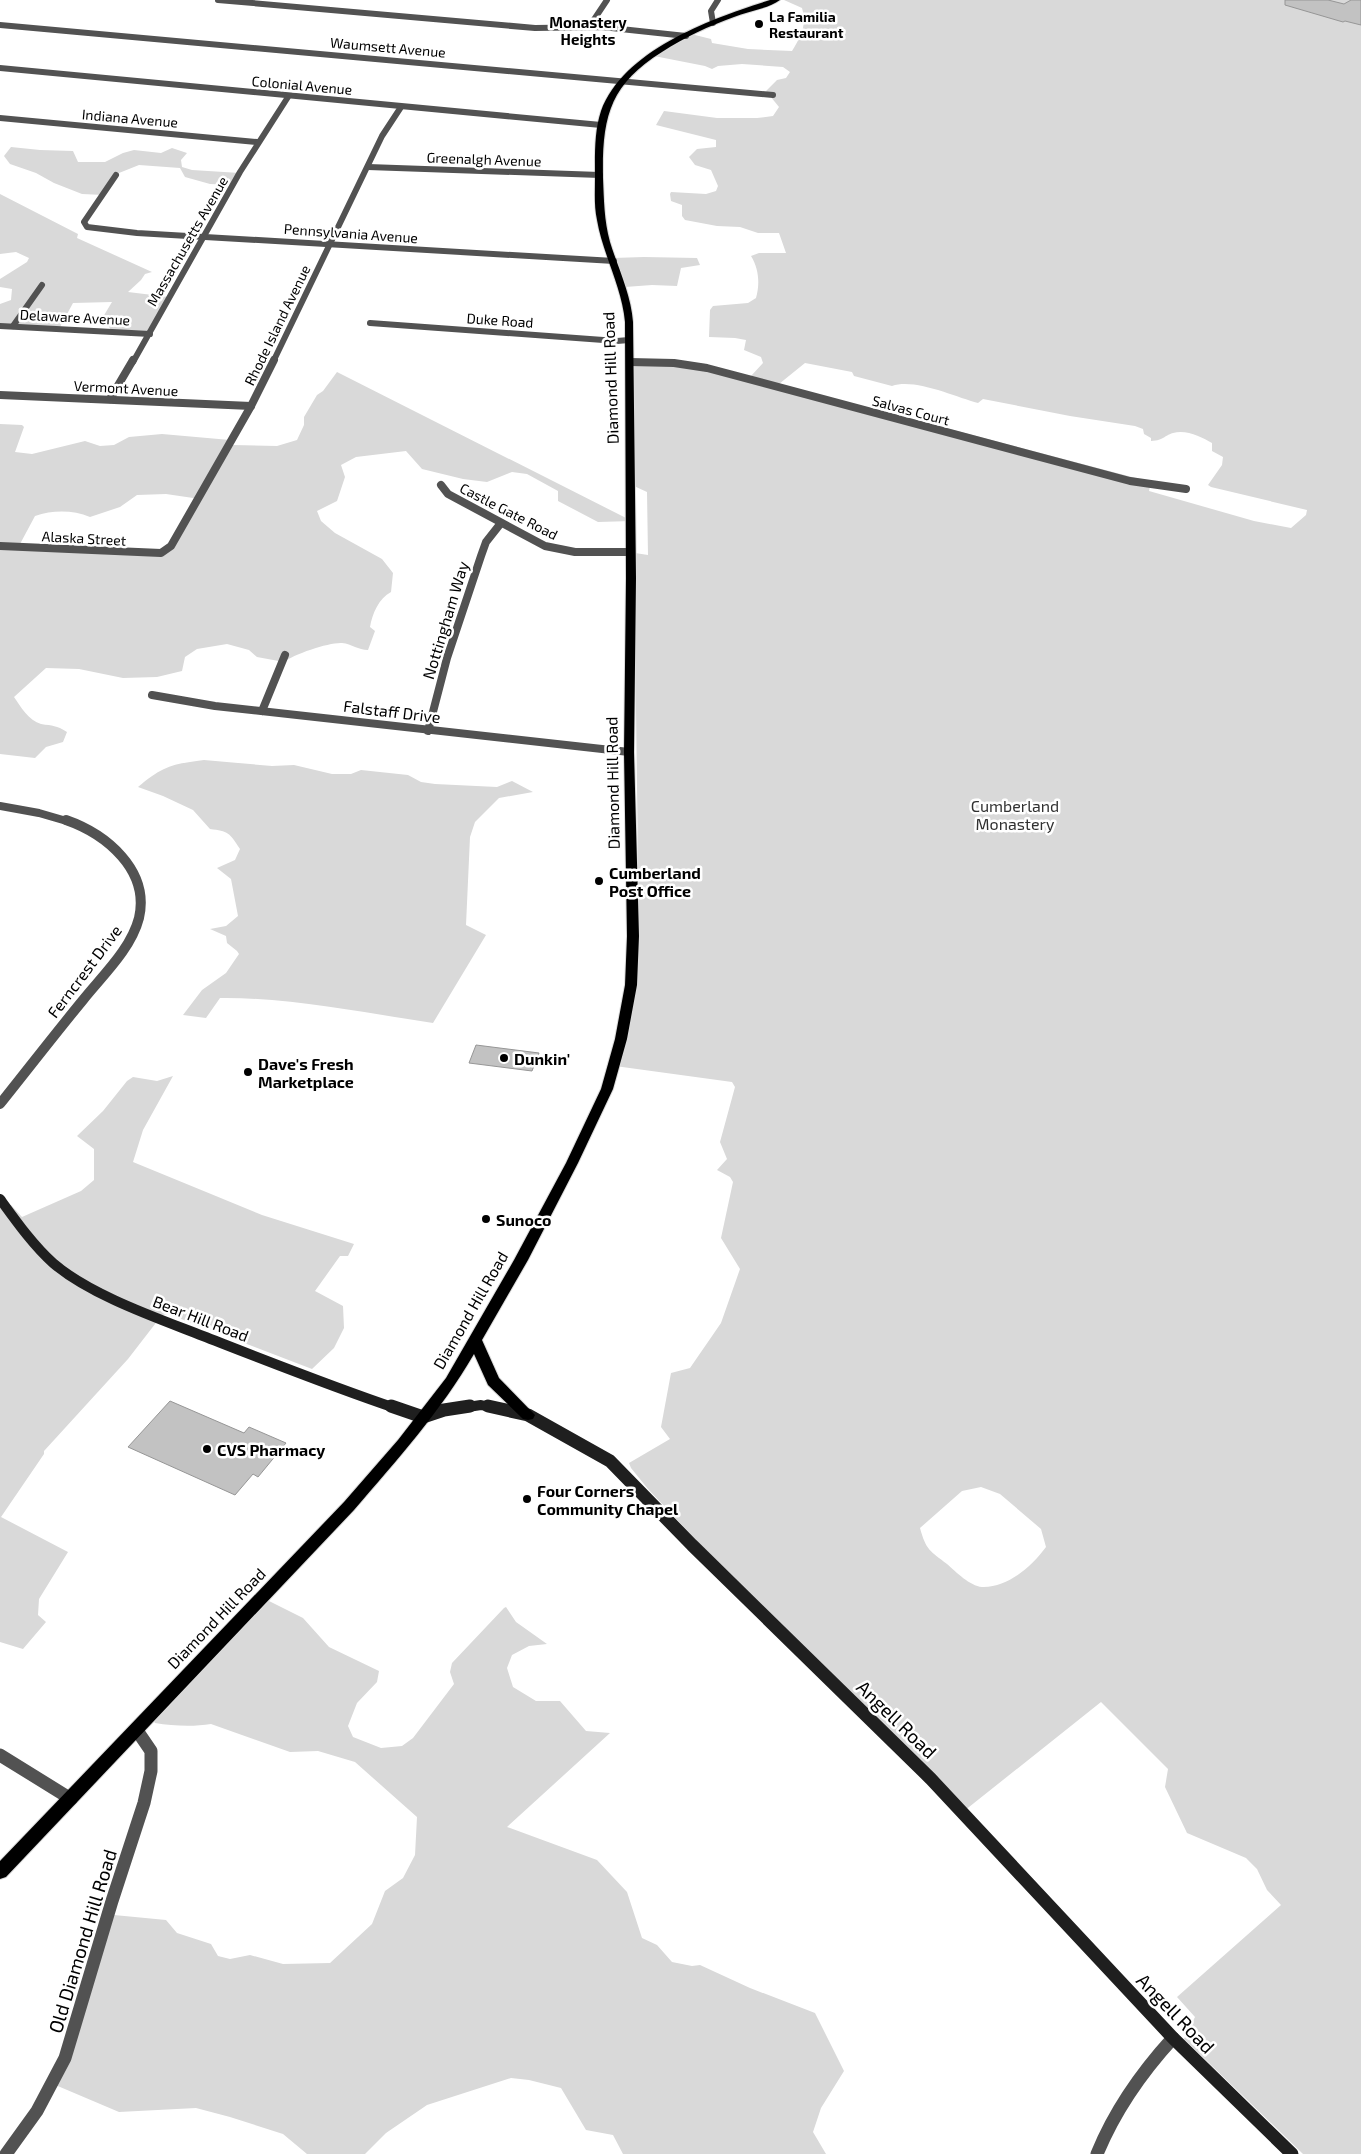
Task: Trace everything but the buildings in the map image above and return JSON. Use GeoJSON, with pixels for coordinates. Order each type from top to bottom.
{"type":"FeatureCollection","features":[{"type":"Feature","properties":{"kind":"main road","name":"Diamond Hill Road"},"geometry":{"type":"LineString","coordinates":[[0,1872],[349,1506],[403,1444],[451,1382],[521,1260],[583,1140],[606,1089],[621,1040],[632,985],[634,936],[628,752],[630,362],[628,308],[601,222],[598,197],[600,175],[598,148],[601,125],[608,103],[624,81],[657,52],[712,23],[777,0]]}},
{"type":"Feature","properties":{"kind":"main road","name":"Bear Hill Road"},"geometry":{"type":"LineString","coordinates":[[0,1199],[28,1236],[53,1263],[76,1280],[107,1296],[182,1329],[338,1389],[423,1417]]}},
{"type":"Feature","properties":{"kind":"main road"},"geometry":{"type":"LineString","coordinates":[[474,1340],[493,1381],[528,1415]]}},
{"type":"Feature","properties":{"kind":"main road","name":"Angell Road"},"geometry":{"type":"LineString","coordinates":[[423,1417],[444,1410],[481,1406],[528,1415],[610,1461],[692,1545],[931,1779],[1173,2038],[1292,2154]]}},
{"type":"Feature","properties":{"kind":"street"},"geometry":{"type":"LineString","coordinates":[[218,0],[535,28],[615,28],[686,36]]}},
{"type":"Feature","properties":{"kind":"street"},"geometry":{"type":"LineString","coordinates":[[589,28],[607,0]]}},
{"type":"Feature","properties":{"kind":"street"},"geometry":{"type":"LineString","coordinates":[[712,23],[711,11],[718,0]]}},
{"type":"Feature","properties":{"kind":"street","name":"Waumsett Avenue"},"geometry":{"type":"LineString","coordinates":[[0,25],[773,95]]}},
{"type":"Feature","properties":{"kind":"street","name":"Colonial Avenue"},"geometry":{"type":"LineString","coordinates":[[0,68],[288,97],[601,125]]}},
{"type":"Feature","properties":{"kind":"street","name":"Massachusetts Avenue"},"geometry":{"type":"LineString","coordinates":[[110,399],[150,334],[222,203],[248,162],[257,142],[288,97]]}},
{"type":"Feature","properties":{"kind":"street","name":"Rhode Island Avenue"},"geometry":{"type":"LineString","coordinates":[[167,550],[176,540],[252,406],[382,136],[401,107]]}},
{"type":"Feature","properties":{"kind":"street","name":"Indiana Avenue"},"geometry":{"type":"LineString","coordinates":[[0,118],[257,142]]}},
{"type":"Feature","properties":{"kind":"street","name":"Greenalgh Avenue"},"geometry":{"type":"LineString","coordinates":[[368,167],[600,175]]}},
{"type":"Feature","properties":{"kind":"street","name":"Pennsylvania Avenue"},"geometry":{"type":"LineString","coordinates":[[116,175],[84,222],[87,227],[137,232],[614,261]]}},
{"type":"Feature","properties":{"kind":"street"},"geometry":{"type":"LineString","coordinates":[[13,326],[42,285]]}},
{"type":"Feature","properties":{"kind":"street","name":"Duke Road"},"geometry":{"type":"LineString","coordinates":[[370,323],[617,342],[629,340]]}},
{"type":"Feature","properties":{"kind":"street","name":"Delaware Avenue"},"geometry":{"type":"LineString","coordinates":[[0,326],[150,334]]}},
{"type":"Feature","properties":{"kind":"street","name":"Salvas Court"},"geometry":{"type":"LineString","coordinates":[[630,362],[674,363],[707,368],[1130,481],[1186,489]]}},
{"type":"Feature","properties":{"kind":"street","name":"Vermont Avenue"},"geometry":{"type":"LineString","coordinates":[[0,395],[252,406]]}},
{"type":"Feature","properties":{"kind":"street","name":"Castle Gate Road"},"geometry":{"type":"LineString","coordinates":[[441,485],[448,494],[545,546],[576,552],[630,552]]}},
{"type":"Feature","properties":{"kind":"street","name":"Nottingham Way"},"geometry":{"type":"LineString","coordinates":[[428,730],[448,658],[481,556],[486,542],[501,523]]}},
{"type":"Feature","properties":{"kind":"street","name":"Alaska Street"},"geometry":{"type":"LineString","coordinates":[[0,546],[150,554],[167,550]]}},
{"type":"Feature","properties":{"kind":"street"},"geometry":{"type":"LineString","coordinates":[[262,711],[285,655]]}},
{"type":"Feature","properties":{"kind":"street","name":"Falstaff Drive"},"geometry":{"type":"LineString","coordinates":[[152,695],[215,706],[628,752]]}},
{"type":"Feature","properties":{"kind":"street","name":"Ferncrest Drive"},"geometry":{"type":"LineString","coordinates":[[0,806],[65,819],[98,834],[122,856],[132,870],[138,884],[141,904],[137,923],[121,952],[0,1104]]}},
{"type":"Feature","properties":{"kind":"street","name":"Old Diamond Hill Road"},"geometry":{"type":"LineString","coordinates":[[6,2154],[37,2111],[65,2058],[112,1901],[144,1803],[151,1771],[151,1752],[136,1729]]}},
{"type":"Feature","properties":{"kind":"street"},"geometry":{"type":"LineString","coordinates":[[0,1755],[71,1799]]}},
{"type":"Feature","properties":{"kind":"street"},"geometry":{"type":"LineString","coordinates":[[1097,2154],[1103,2137],[1123,2100],[1149,2064],[1173,2038]]}},
{"type":"Feature","properties":{"kind":"green space","name":"Cumberland Monastery"},"geometry":{"type":"Polygon","coordinates":[[[784,0],[1361,0],[1361,2154],[1303,2154],[1184,2039],[1195,2017],[1177,1997],[1281,1905],[1267,1890],[1257,1869],[1246,1858],[1187,1833],[1165,1787],[1168,1769],[1101,1702],[964,1811],[700,1544],[648,1489],[629,1463],[670,1439],[661,1427],[671,1373],[690,1368],[721,1323],[740,1269],[721,1238],[733,1182],[730,1177],[717,1170],[727,1159],[720,1142],[735,1087],[732,1082],[615,1066],[636,982],[639,940],[634,556],[635,553],[648,555],[647,492],[634,486],[632,360],[751,376],[763,363],[761,357],[744,350],[746,340],[709,337],[710,310],[713,306],[748,303],[756,298],[758,277],[756,266],[751,256],[759,253],[786,253],[779,233],[758,233],[740,227],[717,226],[685,220],[682,216],[682,205],[671,201],[670,194],[671,192],[706,194],[716,191],[718,186],[711,170],[695,165],[689,157],[697,149],[716,147],[716,140],[656,125],[664,111],[717,118],[773,116],[779,107],[766,91],[777,80],[786,78],[790,72],[783,67],[742,64],[718,66],[712,69],[654,56],[691,34],[711,39],[712,43],[748,49],[792,51],[802,31],[804,20],[802,8],[784,0]],[[805,363],[779,384],[1151,482],[1149,491],[1254,521],[1291,528],[1306,515],[1307,510],[1208,485],[1222,465],[1223,457],[1212,451],[1212,443],[1194,434],[1178,432],[1159,440],[1151,441],[1151,438],[1144,434],[1143,429],[1135,426],[1070,416],[983,399],[978,403],[923,386],[901,384],[892,386],[854,376],[852,372],[805,363]],[[981,1487],[962,1491],[920,1528],[924,1541],[933,1553],[959,1575],[982,1587],[1001,1584],[1019,1575],[1046,1547],[1041,1529],[1000,1494],[981,1487]]]}},
{"type":"Feature","properties":{"kind":"green space"},"geometry":{"type":"Polygon","coordinates":[[[11,147],[73,151],[78,162],[105,162],[134,150],[161,153],[172,148],[187,153],[181,160],[182,167],[192,170],[240,173],[233,185],[210,184],[185,177],[180,168],[139,165],[119,173],[104,195],[82,194],[54,183],[36,173],[10,164],[4,156],[11,147]]]}},
{"type":"Feature","properties":{"kind":"green space"},"geometry":{"type":"Polygon","coordinates":[[[0,194],[78,234],[77,238],[152,272],[145,274],[128,292],[169,297],[149,331],[111,330],[103,317],[112,302],[73,303],[60,327],[0,325],[0,304],[11,300],[12,289],[0,287],[0,279],[27,262],[29,258],[16,252],[0,254],[0,194]]]}},
{"type":"Feature","properties":{"kind":"green space"},"geometry":{"type":"Polygon","coordinates":[[[613,258],[697,258],[700,265],[681,268],[677,286],[625,287],[613,258]]]}},
{"type":"Feature","properties":{"kind":"green space"},"geometry":{"type":"Polygon","coordinates":[[[337,372],[632,521],[598,522],[558,501],[558,491],[527,474],[512,472],[487,482],[463,479],[422,469],[406,451],[356,457],[341,465],[345,477],[337,501],[317,511],[321,521],[335,533],[382,559],[393,573],[391,592],[383,598],[372,617],[370,627],[375,631],[368,650],[336,643],[304,652],[284,662],[257,657],[249,650],[227,644],[197,649],[185,657],[182,671],[157,677],[123,678],[79,669],[46,668],[14,697],[25,713],[33,720],[67,732],[63,742],[46,747],[35,758],[0,754],[0,424],[22,425],[24,427],[15,452],[32,454],[85,441],[100,446],[114,445],[129,437],[162,434],[230,440],[232,445],[277,446],[297,440],[304,425],[304,417],[317,395],[323,391],[337,372]],[[166,494],[137,495],[120,507],[90,517],[70,512],[42,514],[35,516],[20,544],[164,551],[200,499],[166,494]]]}},
{"type":"Feature","properties":{"kind":"green space"},"geometry":{"type":"Polygon","coordinates":[[[204,760],[272,766],[294,765],[332,774],[351,774],[361,770],[408,775],[421,782],[435,784],[497,787],[512,781],[533,792],[499,798],[475,822],[470,837],[466,925],[486,935],[433,1023],[327,1006],[246,998],[220,998],[206,1018],[183,1015],[202,990],[226,973],[239,954],[227,943],[226,936],[210,929],[226,926],[238,916],[231,879],[217,868],[235,860],[240,849],[234,839],[228,834],[210,829],[193,810],[138,787],[154,774],[168,767],[204,760]]]}},
{"type":"Feature","properties":{"kind":"green space"},"geometry":{"type":"Polygon","coordinates":[[[173,1076],[143,1130],[133,1162],[262,1215],[354,1244],[348,1256],[340,1256],[315,1291],[343,1306],[344,1328],[334,1348],[312,1369],[168,1314],[162,1315],[128,1359],[44,1451],[44,1454],[1,1517],[68,1552],[39,1599],[38,1615],[46,1622],[23,1649],[0,1642],[0,1206],[11,1205],[22,1217],[81,1191],[94,1180],[94,1149],[77,1136],[103,1111],[127,1081],[133,1077],[157,1081],[173,1076]]]}},
{"type":"Feature","properties":{"kind":"green space"},"geometry":{"type":"Polygon","coordinates":[[[261,1597],[303,1618],[329,1647],[379,1671],[377,1682],[357,1703],[348,1726],[353,1737],[381,1748],[402,1746],[413,1738],[454,1684],[450,1672],[452,1663],[504,1608],[506,1607],[516,1622],[547,1644],[529,1646],[512,1655],[507,1668],[513,1687],[536,1701],[560,1701],[586,1731],[610,1733],[507,1827],[597,1860],[627,1892],[642,1938],[657,1945],[672,1962],[692,1966],[700,1965],[750,1988],[815,2013],[844,2071],[821,2108],[813,2132],[826,2154],[623,2154],[613,2135],[586,2130],[561,2088],[529,2080],[511,2078],[427,2105],[386,2133],[365,2154],[307,2154],[283,2134],[196,2108],[119,2112],[53,2084],[114,1915],[166,1920],[177,1933],[211,1944],[218,1956],[230,1959],[250,1955],[283,1964],[330,1963],[372,1924],[385,1891],[403,1878],[415,1855],[417,1817],[355,1762],[318,1751],[290,1752],[211,1724],[197,1726],[176,1725],[155,1723],[153,1720],[261,1597]]]}},
{"type":"Feature","properties":{"kind":"place","name":"La Familia Restaurant"},"geometry":{"type":"Point","coordinates":[759,24]}},
{"type":"Feature","properties":{"kind":"place","name":"Cumberland Post Office"},"geometry":{"type":"Point","coordinates":[599,881]}},
{"type":"Feature","properties":{"kind":"place","name":"Dunkin'"},"geometry":{"type":"Point","coordinates":[504,1058]}},
{"type":"Feature","properties":{"kind":"place","name":"Dave's Fresh Marketplace"},"geometry":{"type":"Point","coordinates":[248,1072]}},
{"type":"Feature","properties":{"kind":"place","name":"Sunoco"},"geometry":{"type":"Point","coordinates":[486,1219]}},
{"type":"Feature","properties":{"kind":"place","name":"CVS Pharmacy"},"geometry":{"type":"Point","coordinates":[207,1449]}},
{"type":"Feature","properties":{"kind":"place","name":"Four Corners Community Chapel"},"geometry":{"type":"Point","coordinates":[527,1499]}},
{"type":"Feature","properties":{"kind":"district","name":"Monastery Heights"},"geometry":{"type":"Point","coordinates":[588,30]}}]}
